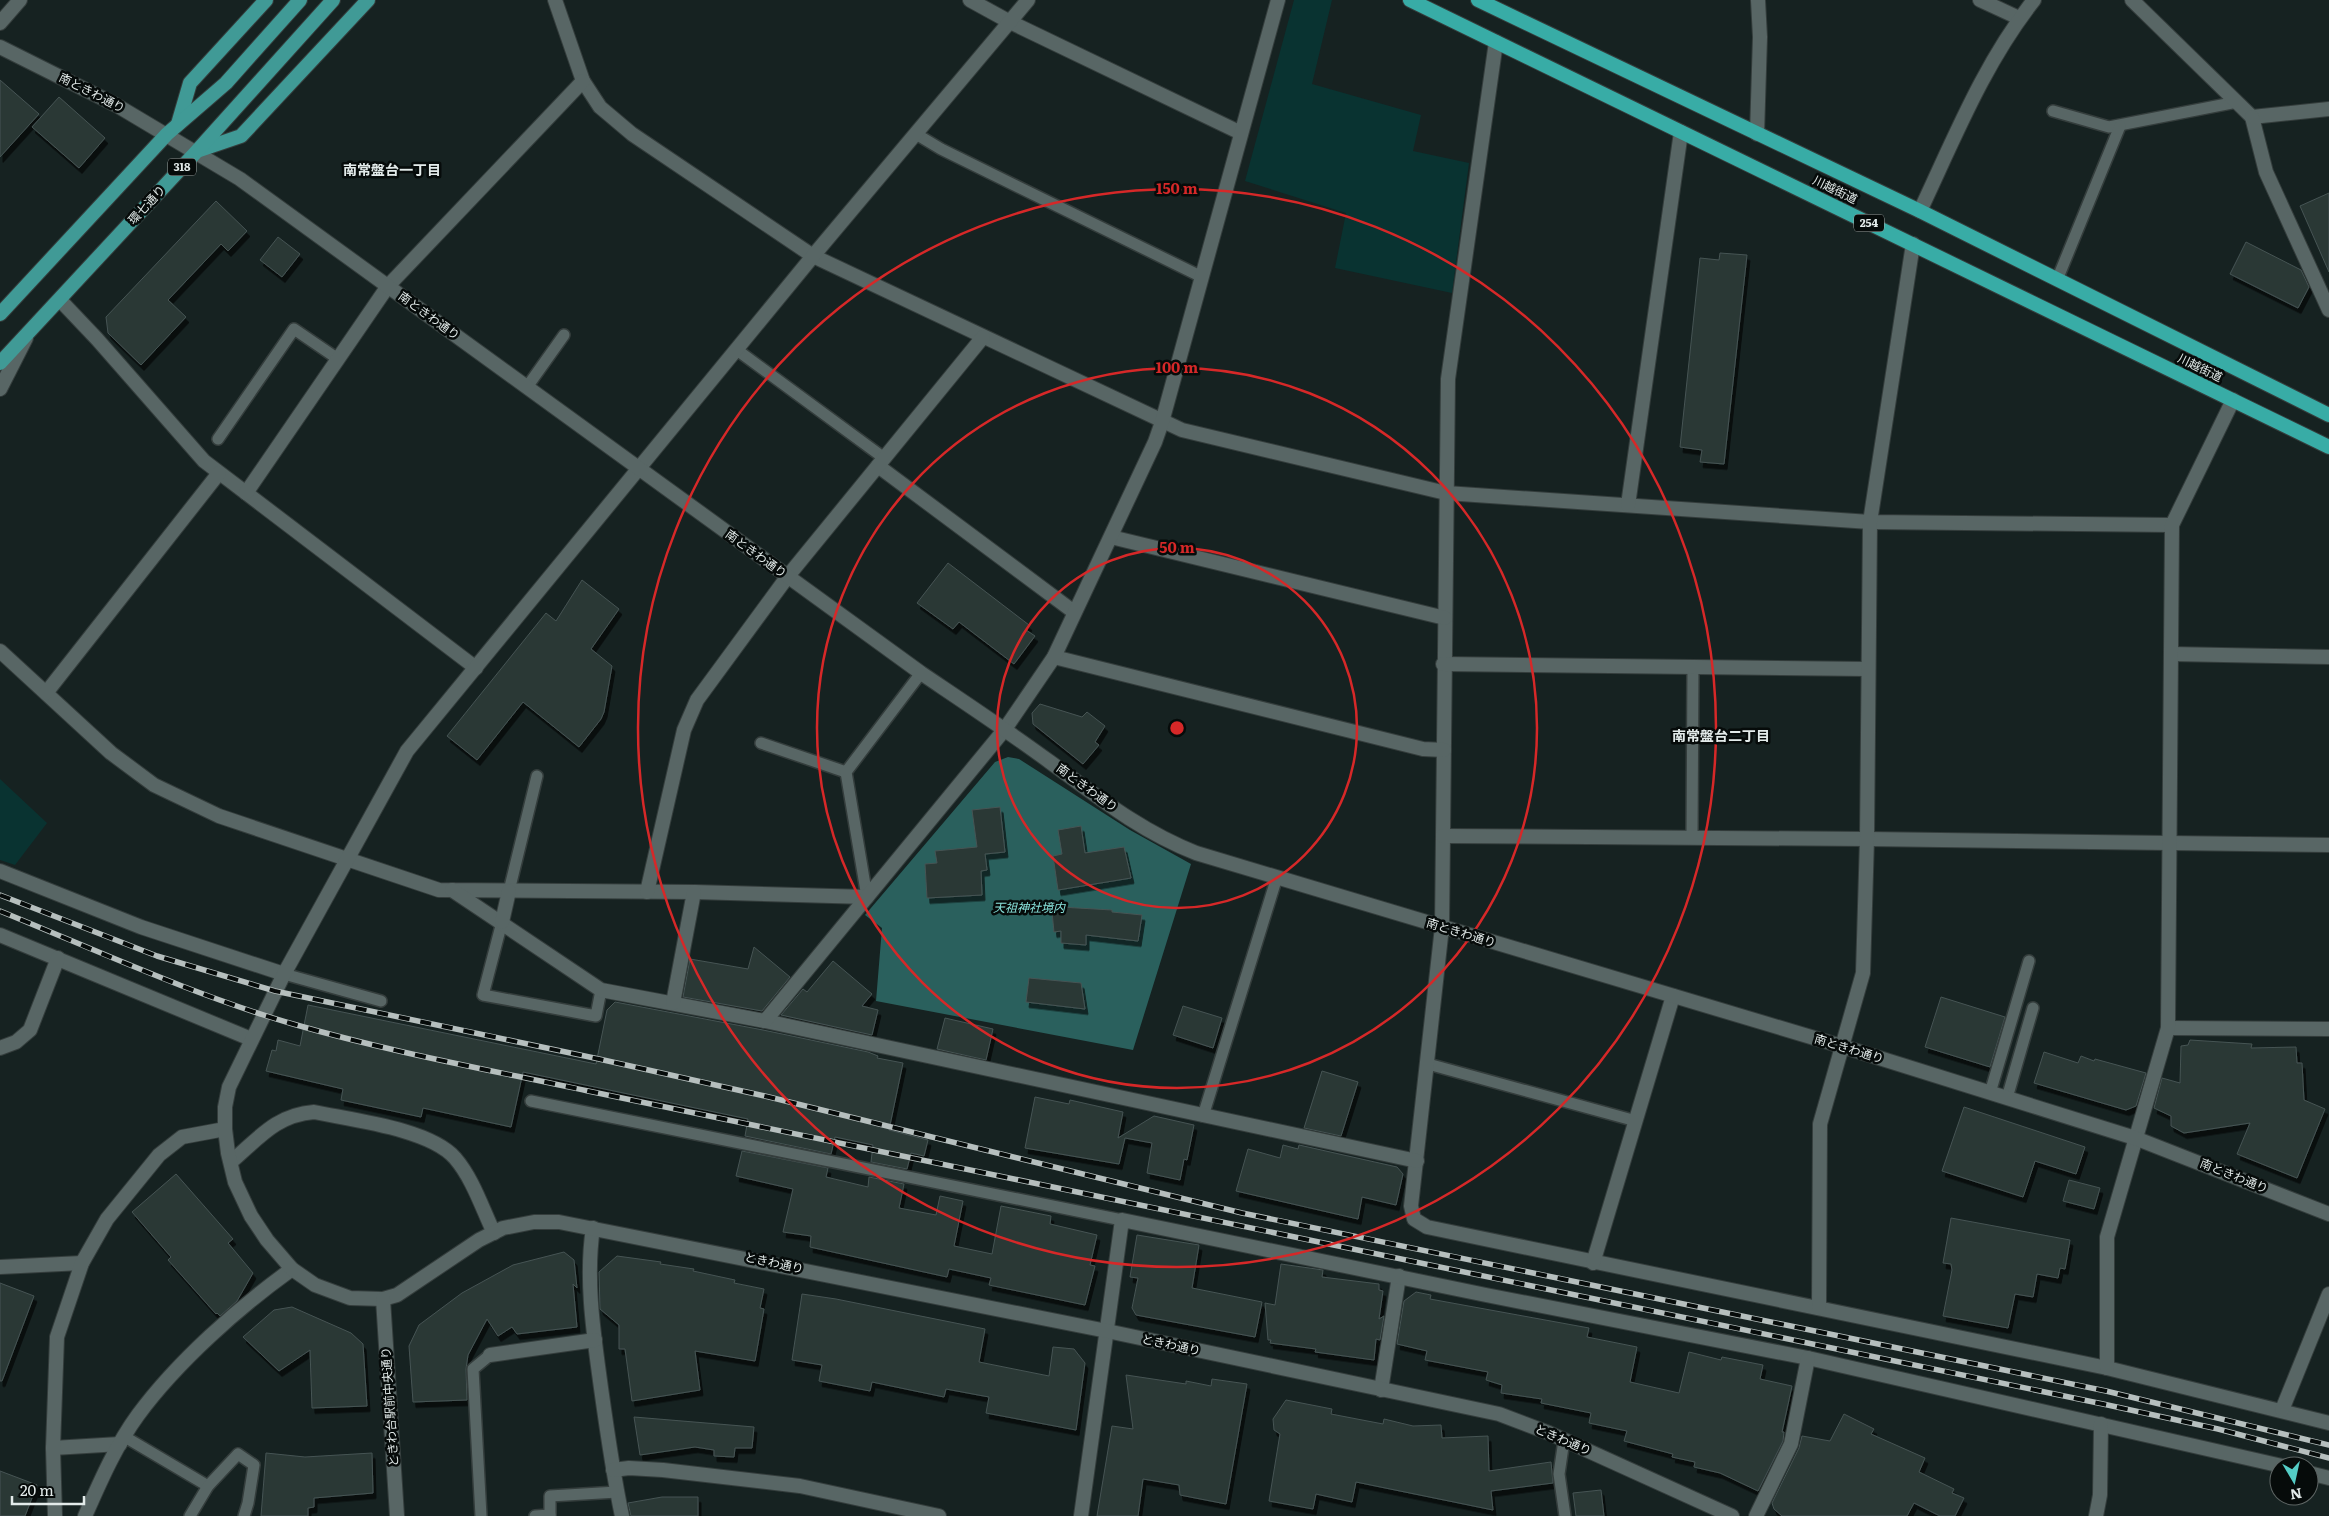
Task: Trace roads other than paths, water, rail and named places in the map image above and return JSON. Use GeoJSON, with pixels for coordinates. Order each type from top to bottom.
{"type":"FeatureCollection","features":[{"type":"Feature","properties":{"kind":"highway","name":"川越街道"},"geometry":{"type":"LineString","coordinates":[[1410,0],[2329,447]]}},
{"type":"Feature","properties":{"kind":"highway","name":"川越街道"},"geometry":{"type":"LineString","coordinates":[[1478,0],[1920,211],[2329,415]]}},
{"type":"Feature","properties":{"kind":"main road"},"geometry":{"type":"LineString","coordinates":[[172,129],[190,83],[266,0]]}},
{"type":"Feature","properties":{"kind":"main road","name":"318"},"geometry":{"type":"LineString","coordinates":[[0,314],[172,129],[226,83],[300,0]]}},
{"type":"Feature","properties":{"kind":"main road","name":"環七通り"},"geometry":{"type":"LineString","coordinates":[[0,363],[197,151],[333,0]]}},
{"type":"Feature","properties":{"kind":"main road"},"geometry":{"type":"LineString","coordinates":[[197,151],[240,136],[368,0]]}},
{"type":"Feature","properties":{"kind":"street"},"geometry":{"type":"LineString","coordinates":[[0,22],[20,0]]}},
{"type":"Feature","properties":{"kind":"street"},"geometry":{"type":"LineString","coordinates":[[554,0],[583,81],[600,107],[632,134],[813,256],[1182,430],[1446,493],[1870,522],[2172,525]]}},
{"type":"Feature","properties":{"kind":"street"},"geometry":{"type":"LineString","coordinates":[[970,0],[1010,22],[1241,133]]}},
{"type":"Feature","properties":{"kind":"street"},"geometry":{"type":"LineString","coordinates":[[383,1299],[350,1298],[315,1285],[292,1269],[267,1240],[251,1216],[236,1182],[231,1162],[226,1130],[225,1107],[229,1086],[251,1039],[284,974],[407,750],[640,470],[813,256],[1028,0]]}},
{"type":"Feature","properties":{"kind":"street"},"geometry":{"type":"LineString","coordinates":[[765,1021],[1005,729],[1054,657],[1155,442],[1162,422],[1278,0]]}},
{"type":"Feature","properties":{"kind":"street"},"geometry":{"type":"LineString","coordinates":[[1757,134],[1760,37],[1758,0]]}},
{"type":"Feature","properties":{"kind":"street"},"geometry":{"type":"LineString","coordinates":[[1980,0],[2019,18]]}},
{"type":"Feature","properties":{"kind":"street"},"geometry":{"type":"LineString","coordinates":[[1920,211],[1980,83],[2019,18],[2034,0]]}},
{"type":"Feature","properties":{"kind":"street"},"geometry":{"type":"LineString","coordinates":[[2132,0],[2252,117],[2266,172],[2329,310]]}},
{"type":"Feature","properties":{"kind":"street"},"geometry":{"type":"LineString","coordinates":[[1496,42],[1448,379],[1442,928],[1411,1206],[1414,1219],[1427,1227],[1593,1263],[2107,1368],[2329,1423]]}},
{"type":"Feature","properties":{"kind":"street","name":"南ときわ通り"},"geometry":{"type":"LineString","coordinates":[[0,47],[116,105],[172,129],[197,151],[240,178],[921,673],[1005,729],[1146,830],[1196,853],[1841,1046],[2135,1138],[2329,1214]]}},
{"type":"Feature","properties":{"kind":"street"},"geometry":{"type":"LineString","coordinates":[[246,493],[388,286],[583,81]]}},
{"type":"Feature","properties":{"kind":"street"},"geometry":{"type":"LineString","coordinates":[[2252,117],[2329,109]]}},
{"type":"Feature","properties":{"kind":"street"},"geometry":{"type":"LineString","coordinates":[[1628,505],[1681,132]]}},
{"type":"Feature","properties":{"kind":"street"},"geometry":{"type":"LineString","coordinates":[[1819,1308],[1820,1124],[1863,973],[1868,839],[1870,522],[1913,244]]}},
{"type":"Feature","properties":{"kind":"street"},"geometry":{"type":"LineString","coordinates":[[60,300],[207,456],[218,473],[476,668]]}},
{"type":"Feature","properties":{"kind":"street"},"geometry":{"type":"LineString","coordinates":[[0,388],[28,333]]}},
{"type":"Feature","properties":{"kind":"street"},"geometry":{"type":"LineString","coordinates":[[647,892],[684,730],[697,700],[788,576],[984,337]]}},
{"type":"Feature","properties":{"kind":"street"},"geometry":{"type":"LineString","coordinates":[[2107,1368],[2107,1237],[2168,1028],[2172,525],[2233,400]]}},
{"type":"Feature","properties":{"kind":"street"},"geometry":{"type":"LineString","coordinates":[[881,462],[1074,612]]}},
{"type":"Feature","properties":{"kind":"street"},"geometry":{"type":"LineString","coordinates":[[46,693],[218,473]]}},
{"type":"Feature","properties":{"kind":"street"},"geometry":{"type":"LineString","coordinates":[[1111,537],[1445,618]]}},
{"type":"Feature","properties":{"kind":"street"},"geometry":{"type":"LineString","coordinates":[[0,651],[111,753],[154,784],[219,816],[439,890],[694,892],[867,897]]}},
{"type":"Feature","properties":{"kind":"street"},"geometry":{"type":"LineString","coordinates":[[2172,654],[2329,657]]}},
{"type":"Feature","properties":{"kind":"street"},"geometry":{"type":"LineString","coordinates":[[1054,657],[1423,749],[1444,750]]}},
{"type":"Feature","properties":{"kind":"street"},"geometry":{"type":"LineString","coordinates":[[1444,664],[1868,669]]}},
{"type":"Feature","properties":{"kind":"street"},"geometry":{"type":"LineString","coordinates":[[1443,836],[2329,845]]}},
{"type":"Feature","properties":{"kind":"street"},"geometry":{"type":"LineString","coordinates":[[0,871],[141,927],[284,974]]}},
{"type":"Feature","properties":{"kind":"street"},"geometry":{"type":"LineString","coordinates":[[452,890],[601,990],[765,1021],[1417,1161]]}},
{"type":"Feature","properties":{"kind":"street"},"geometry":{"type":"LineString","coordinates":[[502,922],[509,891]]}},
{"type":"Feature","properties":{"kind":"street"},"geometry":{"type":"LineString","coordinates":[[673,1003],[694,892]]}},
{"type":"Feature","properties":{"kind":"street"},"geometry":{"type":"LineString","coordinates":[[0,935],[251,1039]]}},
{"type":"Feature","properties":{"kind":"street"},"geometry":{"type":"LineString","coordinates":[[0,1048],[16,1042],[30,1030],[58,958]]}},
{"type":"Feature","properties":{"kind":"street"},"geometry":{"type":"LineString","coordinates":[[1593,1263],[1673,996]]}},
{"type":"Feature","properties":{"kind":"street"},"geometry":{"type":"LineString","coordinates":[[2168,1028],[2329,1029]]}},
{"type":"Feature","properties":{"kind":"street"},"geometry":{"type":"LineString","coordinates":[[231,1162],[281,1120],[296,1113],[314,1112],[423,1136],[454,1157],[466,1173],[494,1233]]}},
{"type":"Feature","properties":{"kind":"street"},"geometry":{"type":"LineString","coordinates":[[55,1516],[53,1448],[57,1338],[82,1263],[107,1219],[159,1155],[182,1137],[226,1130]]}},
{"type":"Feature","properties":{"kind":"street"},"geometry":{"type":"LineString","coordinates":[[1081,1516],[1122,1220],[1486,1295],[1808,1358],[2269,1463]]}},
{"type":"Feature","properties":{"kind":"street","name":"ときわ通り"},"geometry":{"type":"LineString","coordinates":[[383,1299],[397,1294],[479,1240],[503,1228],[534,1222],[559,1222],[1107,1331],[1500,1414],[1564,1440],[1712,1511],[1732,1516]]}},
{"type":"Feature","properties":{"kind":"street"},"geometry":{"type":"LineString","coordinates":[[593,1228],[590,1249],[595,1340],[613,1470],[622,1516]]}},
{"type":"Feature","properties":{"kind":"street"},"geometry":{"type":"LineString","coordinates":[[0,1266],[82,1263]]}},
{"type":"Feature","properties":{"kind":"street"},"geometry":{"type":"LineString","coordinates":[[85,1516],[122,1440],[137,1416],[174,1371],[268,1286],[292,1269]]}},
{"type":"Feature","properties":{"kind":"street"},"geometry":{"type":"LineString","coordinates":[[1381,1390],[1399,1276]]}},
{"type":"Feature","properties":{"kind":"street"},"geometry":{"type":"LineString","coordinates":[[2282,1410],[2329,1294]]}},
{"type":"Feature","properties":{"kind":"street","name":"ときわ台駅前中央通り"},"geometry":{"type":"LineString","coordinates":[[383,1299],[397,1516]]}},
{"type":"Feature","properties":{"kind":"street"},"geometry":{"type":"LineString","coordinates":[[490,1355],[595,1340]]}},
{"type":"Feature","properties":{"kind":"street"},"geometry":{"type":"LineString","coordinates":[[1756,1516],[1791,1444],[1808,1358]]}},
{"type":"Feature","properties":{"kind":"street"},"geometry":{"type":"LineString","coordinates":[[2096,1516],[2100,1495],[2101,1424]]}},
{"type":"Feature","properties":{"kind":"street"},"geometry":{"type":"LineString","coordinates":[[53,1448],[122,1440]]}},
{"type":"Feature","properties":{"kind":"street"},"geometry":{"type":"LineString","coordinates":[[613,1470],[629,1468],[664,1470],[800,1486],[939,1516]]}},
{"type":"Feature","properties":{"kind":"lane"},"geometry":{"type":"LineString","coordinates":[[2054,111],[2109,127],[2237,102]]}},
{"type":"Feature","properties":{"kind":"lane"},"geometry":{"type":"LineString","coordinates":[[2058,280],[2120,126]]}},
{"type":"Feature","properties":{"kind":"lane"},"geometry":{"type":"LineString","coordinates":[[916,134],[941,149],[1202,277]]}},
{"type":"Feature","properties":{"kind":"lane"},"geometry":{"type":"LineString","coordinates":[[218,439],[294,330],[338,359]]}},
{"type":"Feature","properties":{"kind":"lane"},"geometry":{"type":"LineString","coordinates":[[527,388],[564,335]]}},
{"type":"Feature","properties":{"kind":"lane"},"geometry":{"type":"LineString","coordinates":[[737,350],[881,462]]}},
{"type":"Feature","properties":{"kind":"lane"},"geometry":{"type":"LineString","coordinates":[[1692,838],[1693,666]]}},
{"type":"Feature","properties":{"kind":"lane"},"geometry":{"type":"LineString","coordinates":[[867,897],[846,772],[921,673]]}},
{"type":"Feature","properties":{"kind":"lane"},"geometry":{"type":"LineString","coordinates":[[761,742],[846,772]]}},
{"type":"Feature","properties":{"kind":"lane"},"geometry":{"type":"LineString","coordinates":[[509,891],[538,776]]}},
{"type":"Feature","properties":{"kind":"lane"},"geometry":{"type":"LineString","coordinates":[[1203,1116],[1277,876]]}},
{"type":"Feature","properties":{"kind":"lane"},"geometry":{"type":"LineString","coordinates":[[502,922],[483,995],[596,1016],[601,990]]}},
{"type":"Feature","properties":{"kind":"lane"},"geometry":{"type":"LineString","coordinates":[[1990,1093],[2029,961]]}},
{"type":"Feature","properties":{"kind":"lane"},"geometry":{"type":"LineString","coordinates":[[284,974],[381,1001]]}},
{"type":"Feature","properties":{"kind":"lane"},"geometry":{"type":"LineString","coordinates":[[2007,1098],[2033,1008]]}},
{"type":"Feature","properties":{"kind":"lane"},"geometry":{"type":"LineString","coordinates":[[1428,1064],[1636,1121]]}},
{"type":"Feature","properties":{"kind":"lane"},"geometry":{"type":"LineString","coordinates":[[531,1101],[1122,1220]]}},
{"type":"Feature","properties":{"kind":"lane"},"geometry":{"type":"LineString","coordinates":[[481,1516],[473,1369],[490,1355]]}},
{"type":"Feature","properties":{"kind":"lane"},"geometry":{"type":"LineString","coordinates":[[122,1440],[208,1486]]}},
{"type":"Feature","properties":{"kind":"lane"},"geometry":{"type":"LineString","coordinates":[[1564,1440],[1559,1474],[1565,1516]]}},
{"type":"Feature","properties":{"kind":"lane"},"geometry":{"type":"LineString","coordinates":[[190,1516],[208,1486],[238,1454],[254,1465],[244,1516]]}},
{"type":"Feature","properties":{"kind":"lane"},"geometry":{"type":"LineString","coordinates":[[534,1516],[550,1515],[550,1496],[617,1492]]}},
{"type":"Feature","properties":{"kind":"railway"},"geometry":{"type":"LineString","coordinates":[[0,895],[157,956],[275,991],[769,1097],[1242,1213],[2106,1391],[2329,1445]]}},
{"type":"Feature","properties":{"kind":"railway"},"geometry":{"type":"LineString","coordinates":[[0,911],[219,1000],[293,1024],[366,1043],[588,1091],[2103,1404],[2218,1429],[2329,1458]]}},
{"type":"Feature","properties":{"kind":"district","name":"南常盤台一丁目"},"geometry":{"type":"Point","coordinates":[392,170]}},
{"type":"Feature","properties":{"kind":"district","name":"南常盤台二丁目"},"geometry":{"type":"Point","coordinates":[1721,736]}},
{"type":"Feature","properties":{"kind":"park label","name":"天祖神社境内"},"geometry":{"type":"Point","coordinates":[1029,908]}}]}
